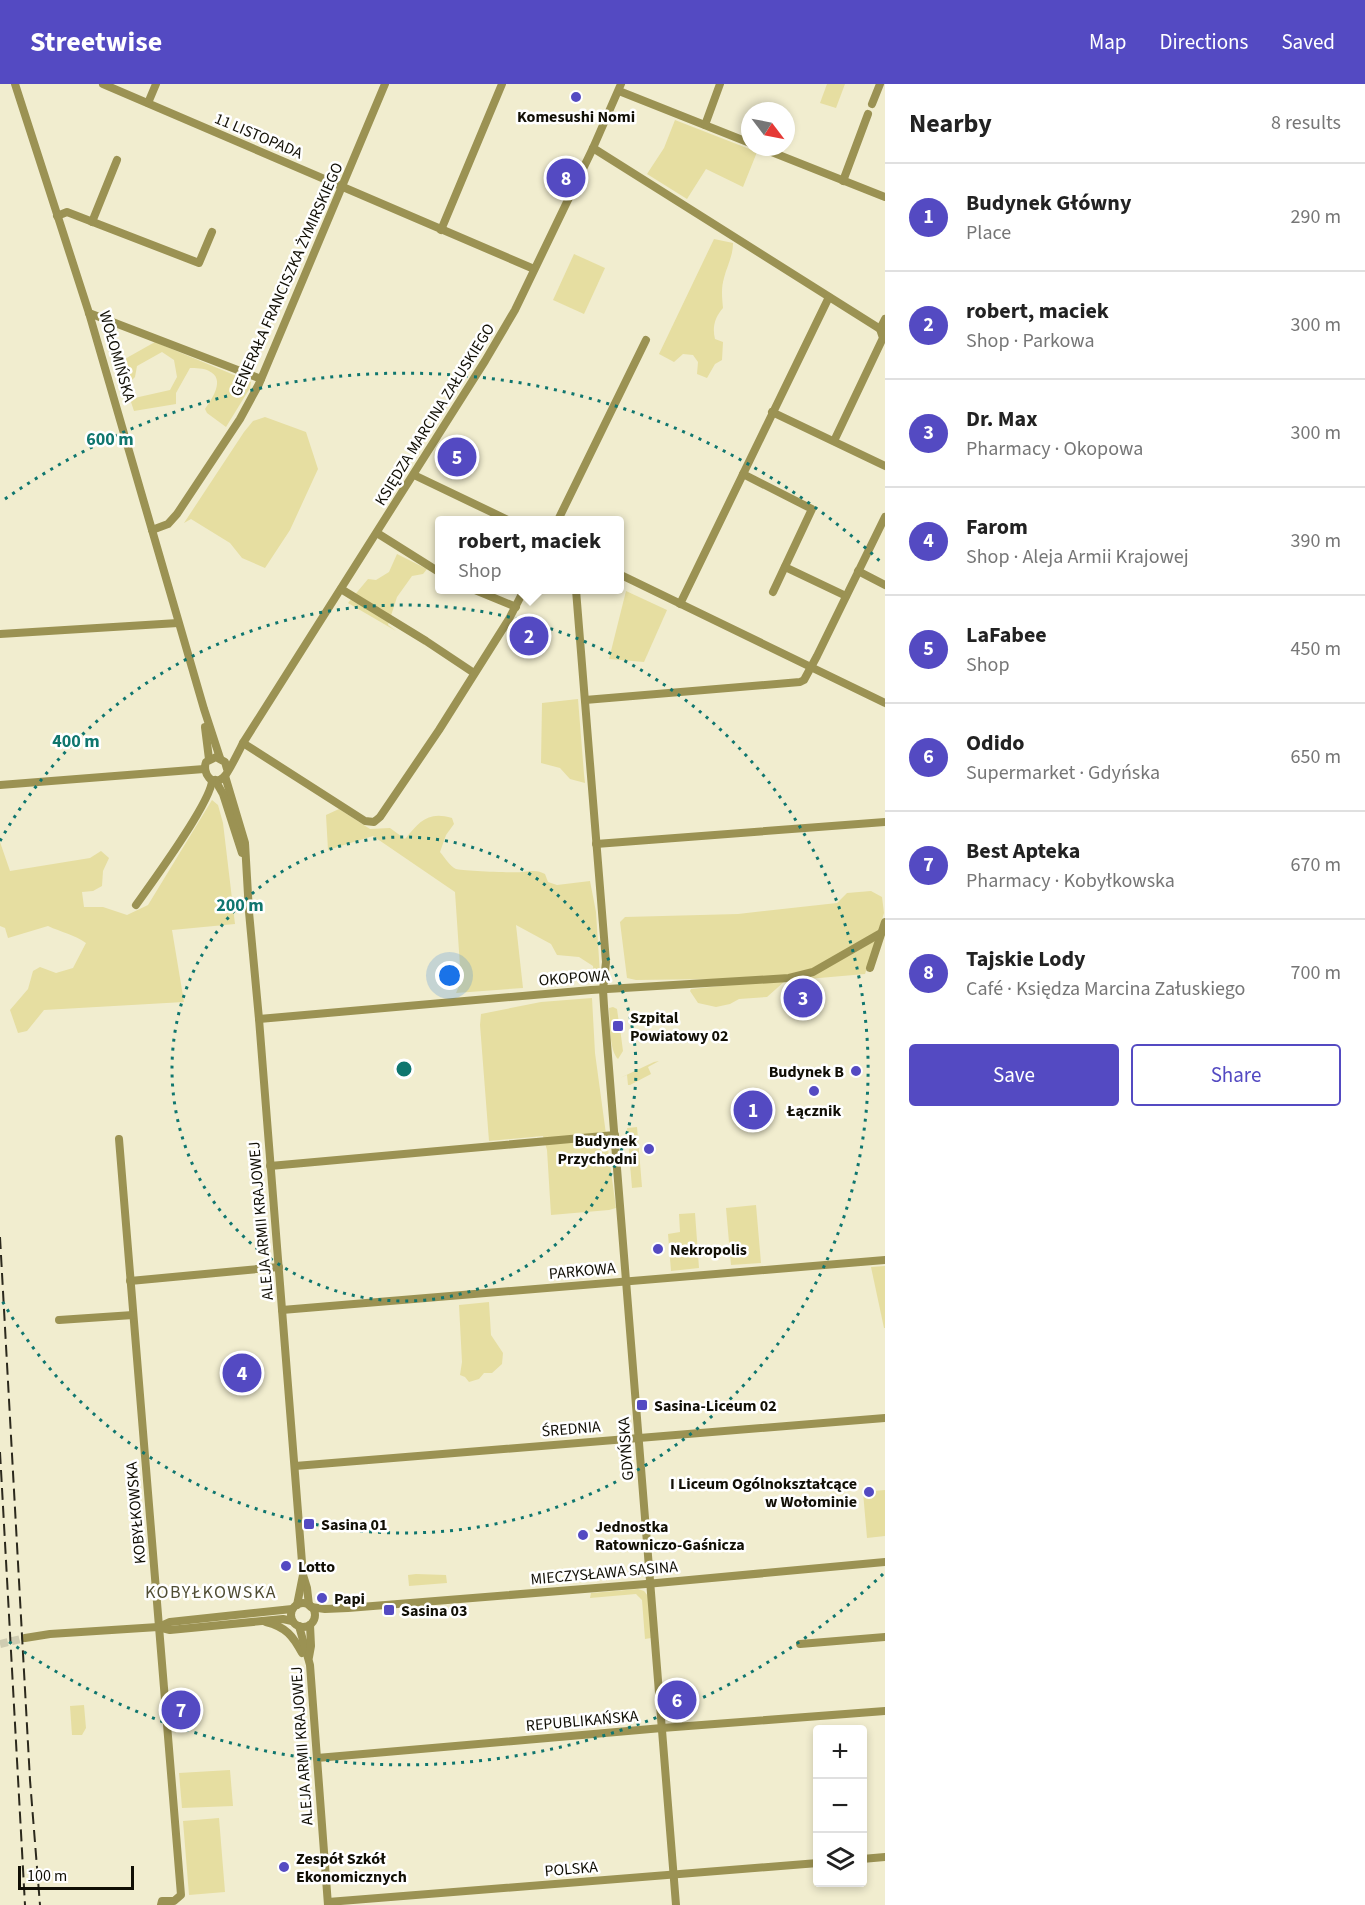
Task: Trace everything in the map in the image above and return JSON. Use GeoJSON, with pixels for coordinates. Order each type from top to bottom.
{"type":"FeatureCollection","features":[{"type":"Feature","properties":{"kind":"street","name":"WOŁOMIŃSKA"},"geometry":{"type":"LineString","coordinates":[[15,84],[90,313],[178,623],[221,759]]}},
{"type":"Feature","properties":{"kind":"street","name":"11 LISTOPADA"},"geometry":{"type":"LineString","coordinates":[[103,84],[534,269]]}},
{"type":"Feature","properties":{"kind":"street"},"geometry":{"type":"LineString","coordinates":[[148,103],[156,84]]}},
{"type":"Feature","properties":{"kind":"street","name":"GENERAŁA FRANCISZKA ŻYMIRSKIEGO"},"geometry":{"type":"LineString","coordinates":[[152,530],[168,524],[177,514],[240,419],[261,379],[385,84]]}},
{"type":"Feature","properties":{"kind":"street"},"geometry":{"type":"LineString","coordinates":[[441,230],[502,84]]}},
{"type":"Feature","properties":{"kind":"street"},"geometry":{"type":"LineString","coordinates":[[705,125],[720,84]]}},
{"type":"Feature","properties":{"kind":"street"},"geometry":{"type":"LineString","coordinates":[[872,104],[880,84]]}},
{"type":"Feature","properties":{"kind":"street"},"geometry":{"type":"LineString","coordinates":[[620,88],[741,139]]}},
{"type":"Feature","properties":{"kind":"street","name":"KSIĘDZA MARCINA ZAŁUSKIEGO"},"geometry":{"type":"LineString","coordinates":[[226,772],[414,475],[515,310],[620,88]]}},
{"type":"Feature","properties":{"kind":"street"},"geometry":{"type":"LineString","coordinates":[[843,181],[868,114]]}},
{"type":"Feature","properties":{"kind":"street"},"geometry":{"type":"LineString","coordinates":[[593,148],[882,331]]}},
{"type":"Feature","properties":{"kind":"street"},"geometry":{"type":"LineString","coordinates":[[781,156],[885,197]]}},
{"type":"Feature","properties":{"kind":"street"},"geometry":{"type":"LineString","coordinates":[[92,222],[117,160]]}},
{"type":"Feature","properties":{"kind":"street"},"geometry":{"type":"LineString","coordinates":[[57,216],[67,212],[199,263],[212,232]]}},
{"type":"Feature","properties":{"kind":"street"},"geometry":{"type":"LineString","coordinates":[[680,604],[829,297]]}},
{"type":"Feature","properties":{"kind":"street"},"geometry":{"type":"LineString","coordinates":[[90,313],[261,379]]}},
{"type":"Feature","properties":{"kind":"street"},"geometry":{"type":"LineString","coordinates":[[834,441],[883,338],[885,319]]}},
{"type":"Feature","properties":{"kind":"street"},"geometry":{"type":"LineString","coordinates":[[560,516],[646,340]]}},
{"type":"Feature","properties":{"kind":"street"},"geometry":{"type":"LineString","coordinates":[[772,412],[885,466]]}},
{"type":"Feature","properties":{"kind":"street"},"geometry":{"type":"LineString","coordinates":[[743,474],[812,509],[773,592]]}},
{"type":"Feature","properties":{"kind":"street"},"geometry":{"type":"LineString","coordinates":[[414,475],[500,516]]}},
{"type":"Feature","properties":{"kind":"street"},"geometry":{"type":"LineString","coordinates":[[585,700],[796,683],[804,680],[885,517]]}},
{"type":"Feature","properties":{"kind":"street"},"geometry":{"type":"LineString","coordinates":[[377,533],[435,569]]}},
{"type":"Feature","properties":{"kind":"street"},"geometry":{"type":"LineString","coordinates":[[785,567],[846,596]]}},
{"type":"Feature","properties":{"kind":"street"},"geometry":{"type":"LineString","coordinates":[[858,571],[885,585]]}},
{"type":"Feature","properties":{"kind":"street"},"geometry":{"type":"LineString","coordinates":[[624,576],[885,703]]}},
{"type":"Feature","properties":{"kind":"street"},"geometry":{"type":"LineString","coordinates":[[341,590],[474,673]]}},
{"type":"Feature","properties":{"kind":"street"},"geometry":{"type":"LineString","coordinates":[[485,594],[516,607]]}},
{"type":"Feature","properties":{"kind":"street"},"geometry":{"type":"LineString","coordinates":[[243,744],[365,821],[374,822],[380,817],[439,730],[523,594]]}},
{"type":"Feature","properties":{"kind":"street","name":"GDYŃSKA"},"geometry":{"type":"LineString","coordinates":[[576,594],[606,962],[603,990],[676,1905]]}},
{"type":"Feature","properties":{"kind":"street"},"geometry":{"type":"LineString","coordinates":[[0,634],[178,623]]}},
{"type":"Feature","properties":{"kind":"street","name":"WOŁOMIŃSKA"},"geometry":{"type":"LineString","coordinates":[[204,709],[209,759]]}},
{"type":"Feature","properties":{"kind":"street","name":"KSIĘDZA MARCINA ZAŁUSKIEGO"},"geometry":{"type":"LineString","coordinates":[[221,759],[236,752],[243,744]]}},
{"type":"Feature","properties":{"kind":"street"},"geometry":{"type":"LineString","coordinates":[[136,905],[168,860],[214,780],[226,772],[221,759],[209,759],[204,769],[206,776],[214,780]]}},
{"type":"Feature","properties":{"kind":"street"},"geometry":{"type":"LineString","coordinates":[[0,784],[204,769]]}},
{"type":"Feature","properties":{"kind":"street","name":"ALEJA ARMII KRAJOWEJ"},"geometry":{"type":"LineString","coordinates":[[226,772],[245,843],[303,1575],[310,1606],[315,1616]]}},
{"type":"Feature","properties":{"kind":"street","name":"ALEJA ARMII KRAJOWEJ"},"geometry":{"type":"LineString","coordinates":[[214,780],[223,795],[246,865]]}},
{"type":"Feature","properties":{"kind":"street"},"geometry":{"type":"LineString","coordinates":[[596,844],[885,822]]}},
{"type":"Feature","properties":{"kind":"street"},"geometry":{"type":"LineString","coordinates":[[870,968],[885,922]]}},
{"type":"Feature","properties":{"kind":"street","name":"OKOPOWA"},"geometry":{"type":"LineString","coordinates":[[259,1019],[603,990],[797,977],[820,968],[881,933]]}},
{"type":"Feature","properties":{"kind":"street"},"geometry":{"type":"LineString","coordinates":[[270,1166],[615,1135]]}},
{"type":"Feature","properties":{"kind":"street","name":"KOBYŁKOWSKA"},"geometry":{"type":"LineString","coordinates":[[119,1139],[181,1894],[174,1901],[162,1901],[162,1905]]}},
{"type":"Feature","properties":{"kind":"street","name":"PARKOWA"},"geometry":{"type":"LineString","coordinates":[[282,1310],[885,1260]]}},
{"type":"Feature","properties":{"kind":"street"},"geometry":{"type":"LineString","coordinates":[[130,1281],[279,1267]]}},
{"type":"Feature","properties":{"kind":"street"},"geometry":{"type":"LineString","coordinates":[[59,1320],[133,1315]]}},
{"type":"Feature","properties":{"kind":"street","name":"ŚREDNIA"},"geometry":{"type":"LineString","coordinates":[[295,1466],[885,1418]]}},
{"type":"Feature","properties":{"kind":"street","name":"MIECZYSŁAWA SASINA"},"geometry":{"type":"LineString","coordinates":[[295,1607],[310,1606],[325,1609],[650,1584],[885,1562]]}},
{"type":"Feature","properties":{"kind":"street","name":"ALEJA ARMII KRAJOWEJ"},"geometry":{"type":"LineString","coordinates":[[303,1575],[295,1607],[295,1624],[310,1661]]}},
{"type":"Feature","properties":{"kind":"street"},"geometry":{"type":"LineString","coordinates":[[158,1627],[170,1622],[295,1607]]}},
{"type":"Feature","properties":{"kind":"street"},"geometry":{"type":"LineString","coordinates":[[25,1638],[50,1634],[158,1627],[170,1630],[282,1619],[295,1624],[310,1625],[315,1616],[325,1609]]}},
{"type":"Feature","properties":{"kind":"street"},"geometry":{"type":"LineString","coordinates":[[263,1621],[279,1626],[292,1635],[310,1661]]}},
{"type":"Feature","properties":{"kind":"street","name":"ALEJA ARMII KRAJOWEJ"},"geometry":{"type":"LineString","coordinates":[[310,1625],[310,1661],[328,1904]]}},
{"type":"Feature","properties":{"kind":"street"},"geometry":{"type":"LineString","coordinates":[[800,1644],[885,1637]]}},
{"type":"Feature","properties":{"kind":"street","name":"REPUBLIKAŃSKA"},"geometry":{"type":"LineString","coordinates":[[317,1758],[885,1711]]}},
{"type":"Feature","properties":{"kind":"street"},"geometry":{"type":"LineString","coordinates":[[867,1859],[885,1857]]}},
{"type":"Feature","properties":{"kind":"street","name":"POLSKA"},"geometry":{"type":"LineString","coordinates":[[328,1904],[813,1863]]}},
{"type":"Feature","properties":{"kind":"shaded area"},"geometry":{"type":"Polygon","coordinates":[[[827,84],[845,84],[836,108],[820,103],[827,84]]]}},
{"type":"Feature","properties":{"kind":"shaded area"},"geometry":{"type":"Polygon","coordinates":[[[675,120],[741,146],[741,156],[755,156],[743,187],[706,169],[687,199],[647,174],[664,148],[675,120]]]}},
{"type":"Feature","properties":{"kind":"shaded area"},"geometry":{"type":"Polygon","coordinates":[[[714,239],[733,243],[722,285],[723,308],[714,326],[715,339],[723,342],[722,360],[715,364],[707,378],[697,374],[698,362],[693,355],[683,354],[674,362],[659,354],[714,239]]]}},
{"type":"Feature","properties":{"kind":"shaded area"},"geometry":{"type":"Polygon","coordinates":[[[574,254],[605,268],[584,314],[553,300],[574,254]]]}},
{"type":"Feature","properties":{"kind":"shaded area"},"geometry":{"type":"Polygon","coordinates":[[[155,342],[251,382],[250,388],[226,427],[205,409],[214,395],[217,379],[209,371],[202,369],[190,368],[176,393],[176,404],[134,411],[130,399],[170,390],[177,377],[174,360],[162,352],[137,366],[135,377],[127,385],[120,369],[123,360],[155,342]]]}},
{"type":"Feature","properties":{"kind":"shaded area"},"geometry":{"type":"Polygon","coordinates":[[[265,417],[306,432],[318,469],[290,530],[265,568],[242,558],[230,543],[191,519],[184,523],[244,432],[253,421],[265,417]]]}},
{"type":"Feature","properties":{"kind":"shaded area"},"geometry":{"type":"Polygon","coordinates":[[[397,554],[427,569],[423,574],[412,576],[397,597],[388,625],[396,631],[348,603],[368,579],[376,580],[389,572],[397,554]]]}},
{"type":"Feature","properties":{"kind":"shaded area"},"geometry":{"type":"Polygon","coordinates":[[[626,591],[667,610],[644,662],[609,659],[626,591]]]}},
{"type":"Feature","properties":{"kind":"shaded area"},"geometry":{"type":"Polygon","coordinates":[[[578,699],[585,783],[570,779],[560,768],[541,763],[542,703],[578,699]]]}},
{"type":"Feature","properties":{"kind":"shaded area"},"geometry":{"type":"Polygon","coordinates":[[[212,800],[218,805],[223,823],[235,924],[172,930],[184,1002],[44,1010],[27,1031],[18,1033],[10,1010],[28,989],[33,971],[40,967],[56,973],[73,968],[86,943],[48,926],[8,938],[5,928],[0,926],[0,842],[10,871],[90,858],[101,851],[109,858],[103,871],[102,886],[93,891],[82,892],[84,907],[103,907],[127,915],[148,905],[212,800]]]}},
{"type":"Feature","properties":{"kind":"shaded area"},"geometry":{"type":"Polygon","coordinates":[[[339,809],[370,829],[390,828],[405,839],[425,819],[437,816],[452,818],[454,824],[446,835],[440,852],[456,869],[500,872],[537,871],[545,874],[548,882],[557,885],[590,881],[596,912],[600,974],[594,981],[593,966],[579,957],[557,955],[551,944],[516,925],[523,988],[456,993],[461,981],[455,892],[373,836],[328,850],[326,815],[339,809]]]}},
{"type":"Feature","properties":{"kind":"shaded area"},"geometry":{"type":"Polygon","coordinates":[[[871,891],[882,897],[884,913],[865,974],[785,981],[767,997],[739,999],[716,1007],[698,1003],[690,991],[691,989],[721,986],[714,979],[636,980],[627,978],[620,922],[625,917],[738,914],[837,903],[847,893],[871,891]]]}},
{"type":"Feature","properties":{"kind":"shaded area"},"geometry":{"type":"Polygon","coordinates":[[[592,998],[595,1053],[616,1208],[551,1215],[547,1150],[543,1136],[489,1141],[481,1014],[541,1002],[592,998]]]}},
{"type":"Feature","properties":{"kind":"shaded area"},"geometry":{"type":"Polygon","coordinates":[[[609,1008],[617,1009],[619,1023],[617,1028],[620,1028],[623,1051],[618,1059],[610,1035],[609,1008]]]}},
{"type":"Feature","properties":{"kind":"shaded area"},"geometry":{"type":"Polygon","coordinates":[[[659,1061],[648,1067],[651,1074],[630,1085],[628,1085],[627,1075],[620,1078],[654,1062],[659,1061]]]}},
{"type":"Feature","properties":{"kind":"shaded area"},"geometry":{"type":"Polygon","coordinates":[[[637,1127],[642,1187],[632,1188],[627,1128],[637,1127]]]}},
{"type":"Feature","properties":{"kind":"shaded area"},"geometry":{"type":"Polygon","coordinates":[[[756,1205],[761,1263],[731,1265],[726,1208],[756,1205]]]}},
{"type":"Feature","properties":{"kind":"shaded area"},"geometry":{"type":"Polygon","coordinates":[[[695,1213],[699,1268],[671,1271],[668,1234],[680,1232],[679,1214],[695,1213]]]}},
{"type":"Feature","properties":{"kind":"shaded area"},"geometry":{"type":"Polygon","coordinates":[[[885,1266],[885,1328],[884,1328],[871,1267],[885,1266]]]}},
{"type":"Feature","properties":{"kind":"shaded area"},"geometry":{"type":"Polygon","coordinates":[[[489,1302],[491,1335],[503,1353],[502,1364],[492,1373],[484,1373],[479,1379],[469,1382],[460,1375],[462,1362],[459,1305],[489,1302]]]}},
{"type":"Feature","properties":{"kind":"shaded area"},"geometry":{"type":"Polygon","coordinates":[[[885,1490],[885,1536],[867,1538],[863,1492],[885,1490]]]}},
{"type":"Feature","properties":{"kind":"shaded area"},"geometry":{"type":"Polygon","coordinates":[[[408,1575],[446,1575],[447,1583],[409,1586],[408,1575]]]}},
{"type":"Feature","properties":{"kind":"shaded area"},"geometry":{"type":"Polygon","coordinates":[[[638,1589],[644,1591],[648,1596],[651,1638],[645,1639],[642,1600],[636,1594],[590,1598],[591,1593],[638,1589]]]}},
{"type":"Feature","properties":{"kind":"shaded area"},"geometry":{"type":"Polygon","coordinates":[[[84,1705],[86,1728],[82,1735],[72,1735],[70,1706],[84,1705]]]}},
{"type":"Feature","properties":{"kind":"shaded area"},"geometry":{"type":"Polygon","coordinates":[[[230,1770],[233,1806],[182,1808],[179,1773],[230,1770]]]}},
{"type":"Feature","properties":{"kind":"shaded area"},"geometry":{"type":"Polygon","coordinates":[[[219,1818],[225,1892],[189,1895],[183,1821],[219,1818]]]}},
{"type":"Feature","properties":{"kind":"tunnel"},"geometry":{"type":"LineString","coordinates":[[0,1644],[25,1638]]}},
{"type":"Feature","properties":{"kind":"railway"},"geometry":{"type":"LineString","coordinates":[[0,1237],[30,1780],[40,1905]]}},
{"type":"Feature","properties":{"kind":"railway"},"geometry":{"type":"LineString","coordinates":[[0,1452],[25,1905]]}},
{"type":"Feature","properties":{"kind":"place","name":"Komesushi Nomi"},"geometry":{"type":"Point","coordinates":[576,97]}},
{"type":"Feature","properties":{"kind":"place","name":"Tajskie Lody"},"geometry":{"type":"Point","coordinates":[566,178]}},
{"type":"Feature","properties":{"kind":"place","name":"LaFabee"},"geometry":{"type":"Point","coordinates":[457,457]}},
{"type":"Feature","properties":{"kind":"place","name":"robert, maciek"},"geometry":{"type":"Point","coordinates":[529,636]}},
{"type":"Feature","properties":{"kind":"place","name":"Dr. Max"},"geometry":{"type":"Point","coordinates":[803,998]}},
{"type":"Feature","properties":{"kind":"place","name":"Szpital Powiatowy 02"},"geometry":{"type":"Point","coordinates":[618,1026]}},
{"type":"Feature","properties":{"kind":"place","name":"Budynek B"},"geometry":{"type":"Point","coordinates":[856,1071]}},
{"type":"Feature","properties":{"kind":"place","name":"Łącznik"},"geometry":{"type":"Point","coordinates":[814,1091]}},
{"type":"Feature","properties":{"kind":"place","name":"Budynek Główny"},"geometry":{"type":"Point","coordinates":[753,1110]}},
{"type":"Feature","properties":{"kind":"place","name":"Budynek Przychodni"},"geometry":{"type":"Point","coordinates":[649,1149]}},
{"type":"Feature","properties":{"kind":"place","name":"Nekropolis"},"geometry":{"type":"Point","coordinates":[658,1249]}},
{"type":"Feature","properties":{"kind":"place","name":"Farom"},"geometry":{"type":"Point","coordinates":[242,1373]}},
{"type":"Feature","properties":{"kind":"place","name":"Sasina-Liceum 02"},"geometry":{"type":"Point","coordinates":[642,1405]}},
{"type":"Feature","properties":{"kind":"place","name":"I Liceum Ogólnokształcące w Wołominie"},"geometry":{"type":"Point","coordinates":[869,1492]}},
{"type":"Feature","properties":{"kind":"place","name":"Sasina 01"},"geometry":{"type":"Point","coordinates":[309,1524]}},
{"type":"Feature","properties":{"kind":"place","name":"Jednostka Ratowniczo-Gaśnicza"},"geometry":{"type":"Point","coordinates":[583,1535]}},
{"type":"Feature","properties":{"kind":"place","name":"Lotto"},"geometry":{"type":"Point","coordinates":[286,1566]}},
{"type":"Feature","properties":{"kind":"place","name":"Papi"},"geometry":{"type":"Point","coordinates":[322,1598]}},
{"type":"Feature","properties":{"kind":"place","name":"Sasina 03"},"geometry":{"type":"Point","coordinates":[389,1610]}},
{"type":"Feature","properties":{"kind":"place","name":"Odido"},"geometry":{"type":"Point","coordinates":[677,1700]}},
{"type":"Feature","properties":{"kind":"place","name":"Best Apteka"},"geometry":{"type":"Point","coordinates":[181,1710]}},
{"type":"Feature","properties":{"kind":"place","name":"Zespół Szkół Ekonomicznych"},"geometry":{"type":"Point","coordinates":[284,1867]}},
{"type":"Feature","properties":{"kind":"district","name":"KOBYŁKOWSKA"},"geometry":{"type":"Point","coordinates":[211,1592]}}]}
